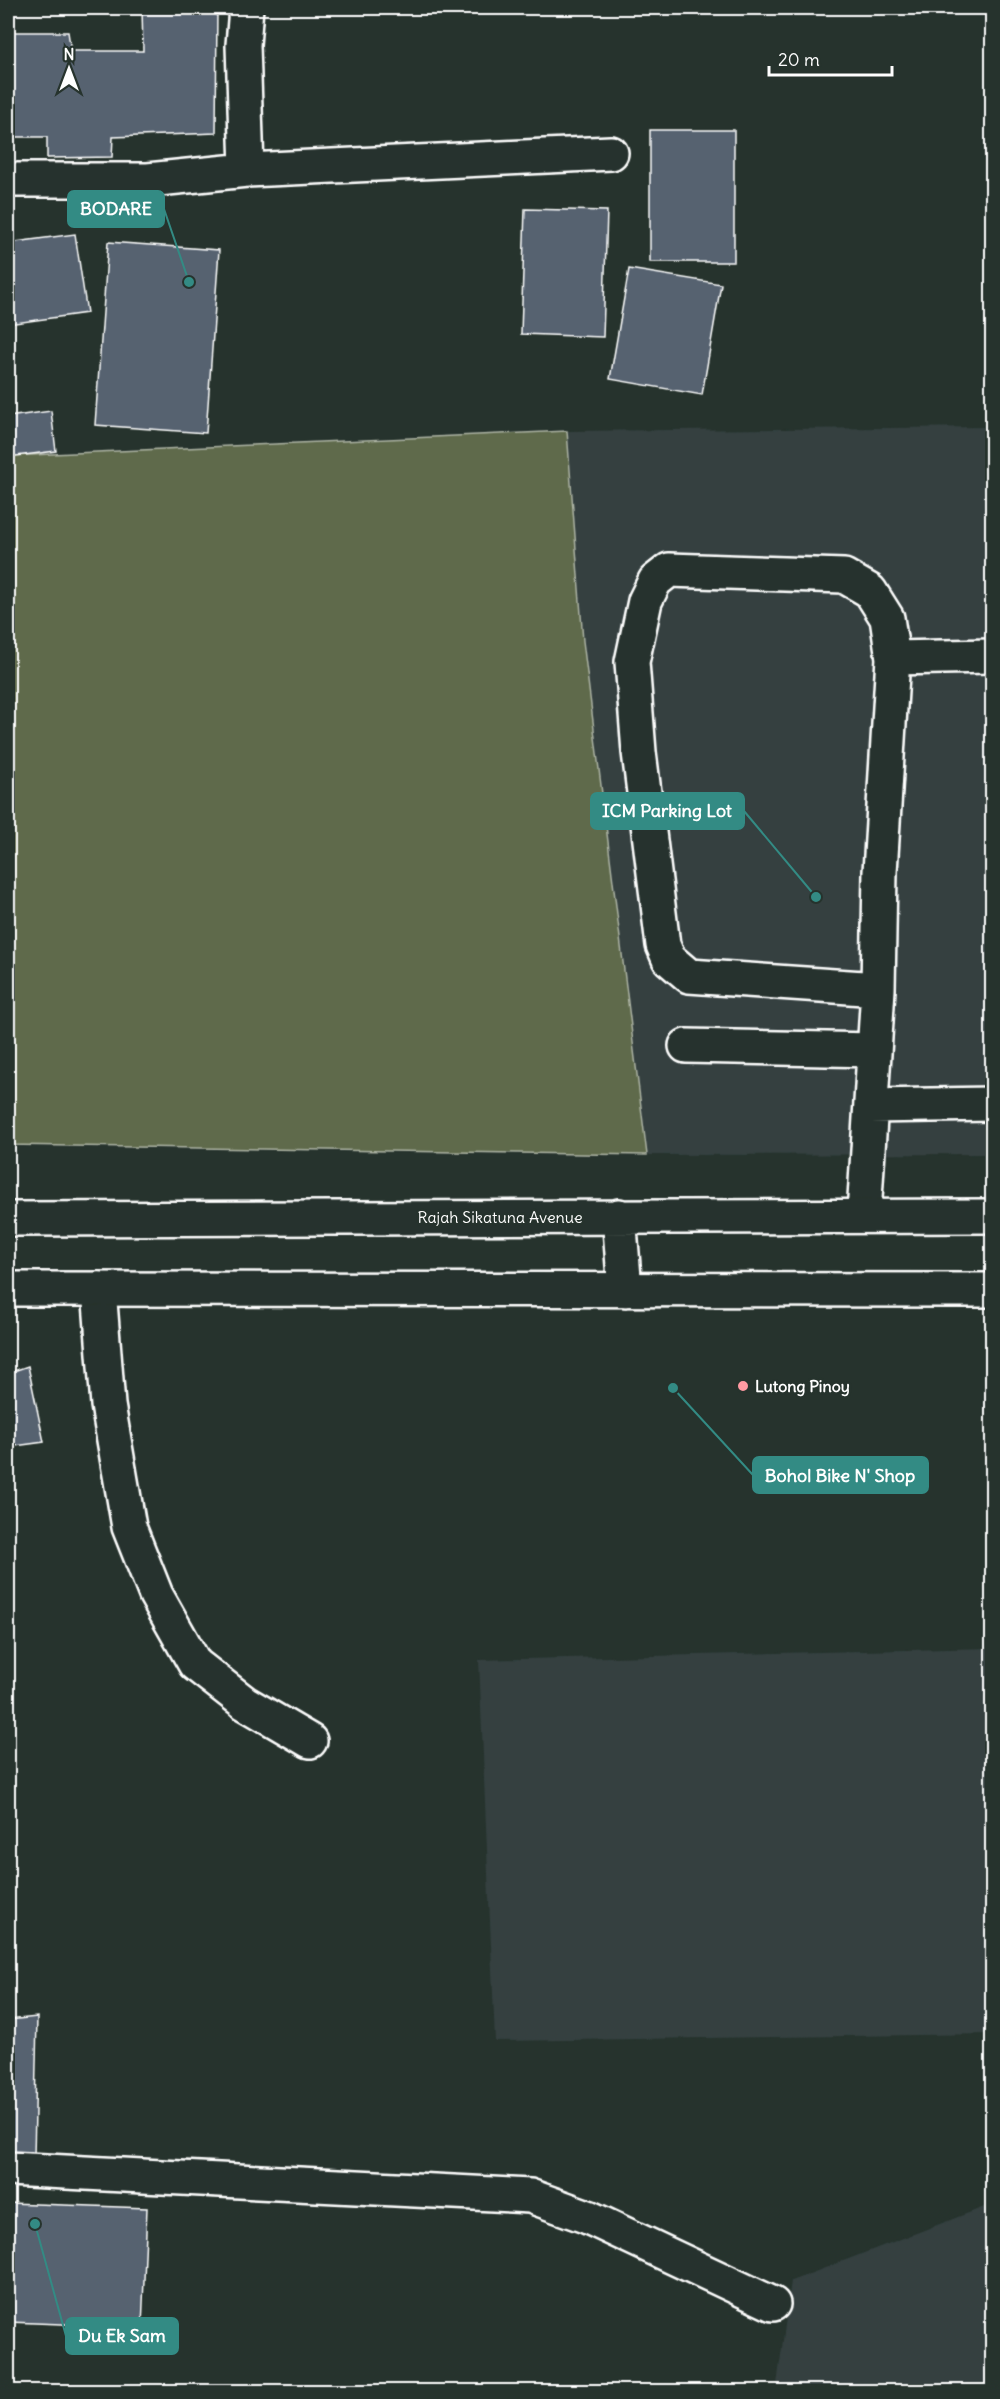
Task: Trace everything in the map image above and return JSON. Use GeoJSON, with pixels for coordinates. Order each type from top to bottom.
{"type":"FeatureCollection","features":[{"type":"Feature","properties":{"kind":"main road"},"geometry":{"type":"LineString","coordinates":[[246,8],[243,45],[247,170]]}},
{"type":"Feature","properties":{"kind":"main road"},"geometry":{"type":"LineString","coordinates":[[8,180],[148,180],[247,170],[611,153]]}},
{"type":"Feature","properties":{"kind":"main road"},"geometry":{"type":"LineString","coordinates":[[864,1215],[878,989],[880,872],[893,658],[887,618],[870,591],[844,576],[669,570],[655,581],[645,601],[632,662],[652,869],[663,945],[669,959],[689,976],[878,989]]}},
{"type":"Feature","properties":{"kind":"main road"},"geometry":{"type":"LineString","coordinates":[[893,658],[993,656]]}},
{"type":"Feature","properties":{"kind":"main road"},"geometry":{"type":"LineString","coordinates":[[686,1046],[874,1050]]}},
{"type":"Feature","properties":{"kind":"main road"},"geometry":{"type":"LineString","coordinates":[[871,1106],[993,1104]]}},
{"type":"Feature","properties":{"kind":"main road"},"geometry":{"type":"LineString","coordinates":[[619,1216],[626,1290]]}},
{"type":"Feature","properties":{"kind":"main road","name":"Rajah Sikatuna Avenue"},"geometry":{"type":"LineString","coordinates":[[8,1219],[993,1216]]}},
{"type":"Feature","properties":{"kind":"main road"},"geometry":{"type":"LineString","coordinates":[[8,1289],[993,1290]]}},
{"type":"Feature","properties":{"kind":"main road"},"geometry":{"type":"LineString","coordinates":[[99,1289],[108,1405],[129,1527],[156,1595],[195,1664],[245,1703],[310,1741]]}},
{"type":"Feature","properties":{"kind":"main road"},"geometry":{"type":"LineString","coordinates":[[8,2169],[530,2196],[588,2217],[773,2304]]}},
{"type":"Feature","properties":{"kind":"shaded area"},"geometry":{"type":"Polygon","coordinates":[[[992,427],[992,1154],[647,1155],[583,641],[567,431],[992,427]]]}},
{"type":"Feature","properties":{"kind":"shaded area"},"geometry":{"type":"Polygon","coordinates":[[[992,1648],[992,2034],[495,2041],[479,1660],[992,1648]]]}},
{"type":"Feature","properties":{"kind":"shaded area"},"geometry":{"type":"Polygon","coordinates":[[[992,2204],[992,2391],[776,2392],[791,2281],[992,2204]]]}},
{"type":"Feature","properties":{"kind":"green space"},"geometry":{"type":"Polygon","coordinates":[[[567,431],[583,641],[647,1155],[8,1145],[8,456],[567,431]]]}},
{"type":"Feature","properties":{"kind":"building"},"geometry":{"type":"Polygon","coordinates":[[[142,8],[217,8],[216,133],[113,137],[112,157],[47,158],[47,137],[8,137],[8,32],[68,32],[71,51],[143,51],[142,8]]]}},
{"type":"Feature","properties":{"kind":"building"},"geometry":{"type":"Polygon","coordinates":[[[650,130],[734,130],[734,262],[650,262],[650,130]]]}},
{"type":"Feature","properties":{"kind":"building"},"geometry":{"type":"Polygon","coordinates":[[[525,209],[607,211],[603,337],[521,334],[525,209]]]}},
{"type":"Feature","properties":{"kind":"building"},"geometry":{"type":"Polygon","coordinates":[[[75,234],[87,313],[8,324],[8,243],[75,234]]]}},
{"type":"Feature","properties":{"kind":"building"},"geometry":{"type":"Polygon","coordinates":[[[108,242],[219,250],[206,433],[95,425],[108,242]]]}},
{"type":"Feature","properties":{"kind":"building"},"geometry":{"type":"Polygon","coordinates":[[[629,269],[721,284],[702,395],[610,379],[629,269]]]}},
{"type":"Feature","properties":{"kind":"building"},"geometry":{"type":"Polygon","coordinates":[[[51,411],[56,451],[8,457],[8,417],[51,411]]]}},
{"type":"Feature","properties":{"kind":"building"},"geometry":{"type":"Polygon","coordinates":[[[28,1366],[44,1442],[8,1447],[8,1373],[28,1366]]]}},
{"type":"Feature","properties":{"kind":"building"},"geometry":{"type":"Polygon","coordinates":[[[37,2017],[34,2157],[8,2157],[8,2020],[37,2017]]]}},
{"type":"Feature","properties":{"kind":"building"},"geometry":{"type":"Polygon","coordinates":[[[8,2203],[147,2208],[142,2327],[8,2322],[8,2203]]]}},
{"type":"Feature","properties":{"kind":"place","name":"BODARE"},"geometry":{"type":"Point","coordinates":[189,282]}},
{"type":"Feature","properties":{"kind":"place","name":"ICM Parking Lot"},"geometry":{"type":"Point","coordinates":[816,897]}},
{"type":"Feature","properties":{"kind":"place","name":"Lutong Pinoy"},"geometry":{"type":"Point","coordinates":[743,1386]}},
{"type":"Feature","properties":{"kind":"place","name":"Bohol Bike N' Shop"},"geometry":{"type":"Point","coordinates":[673,1388]}},
{"type":"Feature","properties":{"kind":"place","name":"Du Ek Sam"},"geometry":{"type":"Point","coordinates":[35,2224]}}]}
